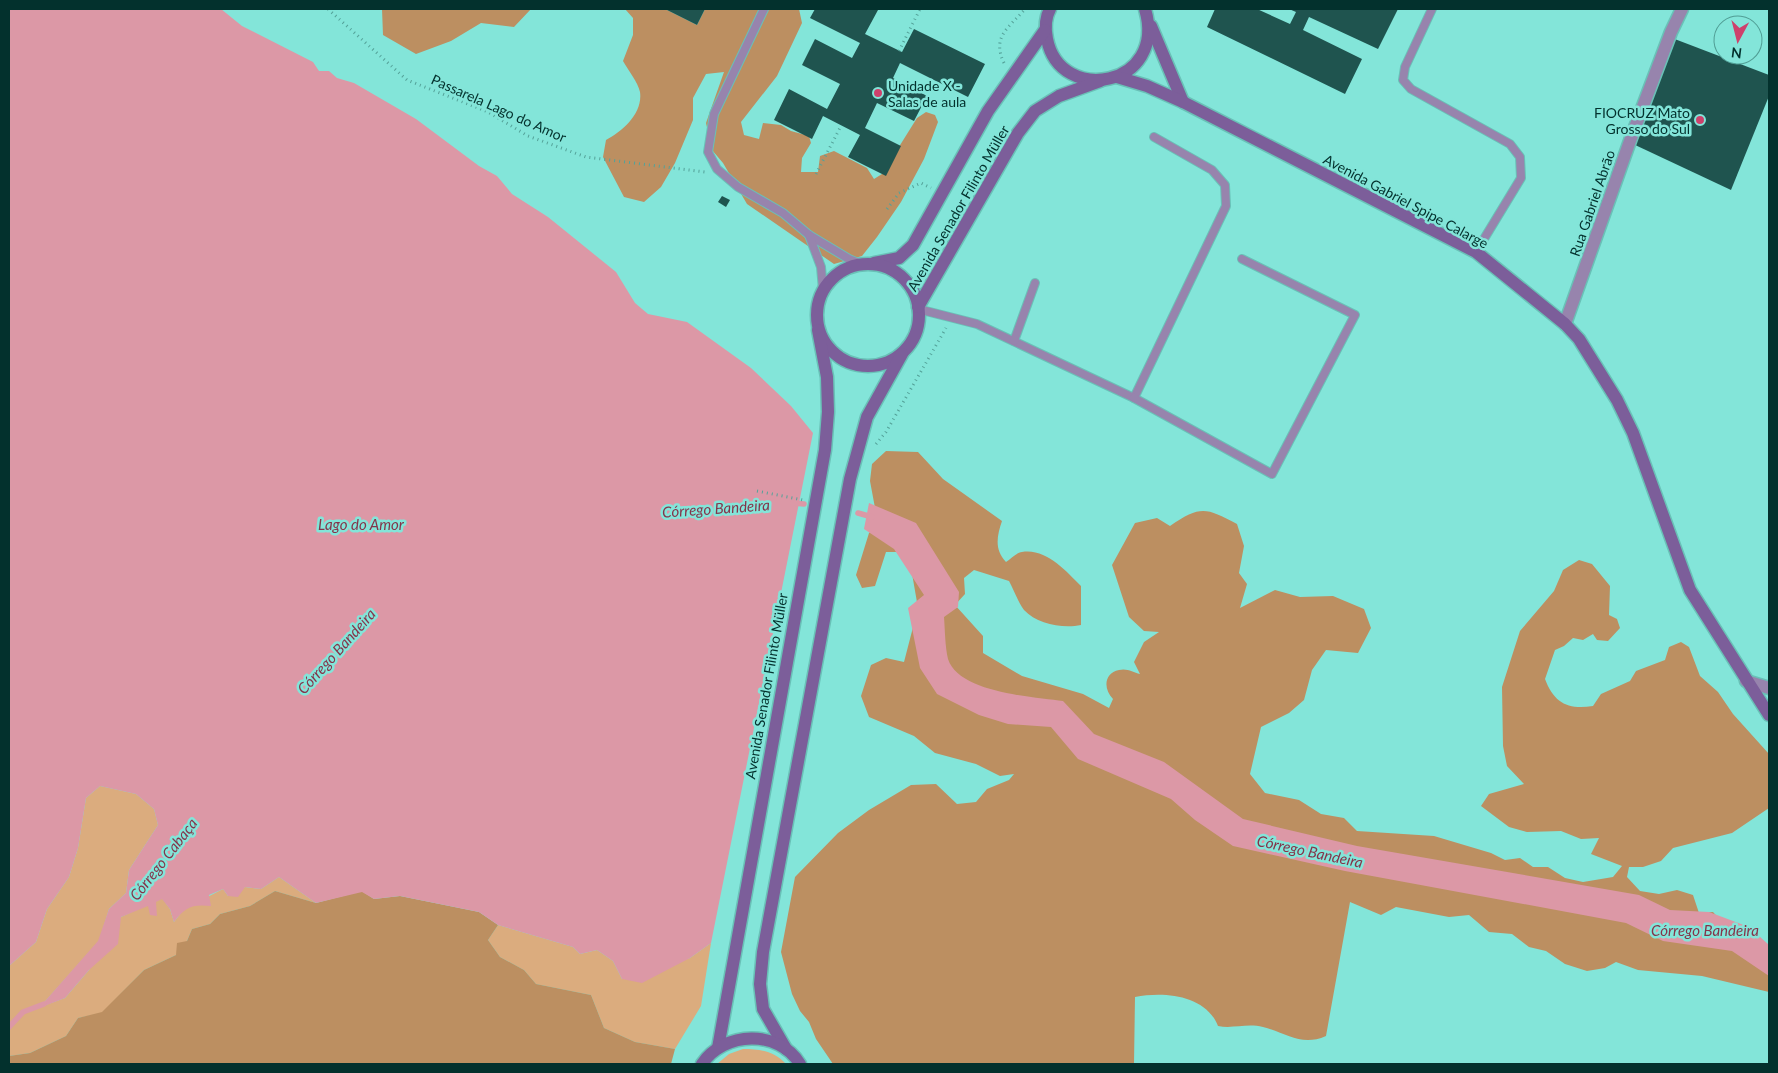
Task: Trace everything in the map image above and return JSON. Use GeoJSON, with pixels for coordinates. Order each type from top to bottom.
{"type":"FeatureCollection","features":[{"type":"Feature","properties":{"kind":"main road"},"geometry":{"type":"LineString","coordinates":[[1050,9],[1045,30],[1048,47],[1056,61],[1068,72],[1084,79],[1100,81]]}},
{"type":"Feature","properties":{"kind":"main road"},"geometry":{"type":"LineString","coordinates":[[1145,9],[1183,102]]}},
{"type":"Feature","properties":{"kind":"main road"},"geometry":{"type":"LineString","coordinates":[[1116,77],[1131,68],[1142,55],[1148,39],[1149,22]]}},
{"type":"Feature","properties":{"kind":"main road","name":"Avenida Senador Filinto Müller"},"geometry":{"type":"LineString","coordinates":[[863,265],[899,258],[913,245],[988,111],[1045,30]]}},
{"type":"Feature","properties":{"kind":"main road","name":"Avenida Senador Filinto Müller"},"geometry":{"type":"LineString","coordinates":[[918,308],[1018,133],[1036,111],[1059,96],[1116,77]]}},
{"type":"Feature","properties":{"kind":"main road","name":"Avenida Gabriel Spipe Calarge"},"geometry":{"type":"LineString","coordinates":[[1116,77],[1147,86],[1183,102],[1476,252],[1565,324],[1579,339],[1617,400],[1633,433],[1690,590],[1746,682],[1769,715]]}},
{"type":"Feature","properties":{"kind":"main road"},"geometry":{"type":"LineString","coordinates":[[800,1064],[786,1049],[763,1009],[760,984],[763,952],[841,530],[858,448],[867,417],[902,354],[912,340],[918,324],[918,308],[914,292],[904,280],[892,271],[878,266],[863,265],[843,271],[832,279],[823,290],[818,302],[816,316],[818,330],[826,345],[838,357],[854,365],[870,366],[887,363],[902,354]]}},
{"type":"Feature","properties":{"kind":"main road","name":"Avenida Senador Filinto Müller"},"geometry":{"type":"LineString","coordinates":[[718,1048],[825,450],[828,412],[827,377],[818,330]]}},
{"type":"Feature","properties":{"kind":"main road"},"geometry":{"type":"LineString","coordinates":[[702,1064],[718,1048],[735,1040],[752,1038],[770,1041],[786,1049]]}},
{"type":"Feature","properties":{"kind":"street","name":"Rua Gabriel Abrão"},"geometry":{"type":"LineString","coordinates":[[1565,324],[1634,129],[1671,32],[1682,9]]}},
{"type":"Feature","properties":{"kind":"street"},"geometry":{"type":"LineString","coordinates":[[1746,682],[1769,688]]}},
{"type":"Feature","properties":{"kind":"lane"},"geometry":{"type":"LineString","coordinates":[[764,9],[714,114],[708,152],[718,169],[738,187],[782,213],[809,235],[849,259],[863,265]]}},
{"type":"Feature","properties":{"kind":"lane"},"geometry":{"type":"LineString","coordinates":[[1432,9],[1405,67],[1403,80],[1411,89],[1510,144],[1520,157],[1521,178],[1476,252]]}},
{"type":"Feature","properties":{"kind":"lane"},"geometry":{"type":"LineString","coordinates":[[1134,398],[1226,206],[1225,185],[1212,170],[1154,137]]}},
{"type":"Feature","properties":{"kind":"lane"},"geometry":{"type":"LineString","coordinates":[[809,235],[820,267],[823,290]]}},
{"type":"Feature","properties":{"kind":"lane"},"geometry":{"type":"LineString","coordinates":[[918,308],[977,324],[1014,340],[1134,398],[1272,474],[1355,315],[1242,259]]}},
{"type":"Feature","properties":{"kind":"lane"},"geometry":{"type":"LineString","coordinates":[[1014,340],[1035,283]]}},
{"type":"Feature","properties":{"kind":"path","name":"Passarela Lago do Amor"},"geometry":{"type":"LineString","coordinates":[[328,9],[407,80],[488,112],[528,136],[586,157],[707,172],[718,169]]}},
{"type":"Feature","properties":{"kind":"path"},"geometry":{"type":"LineString","coordinates":[[899,51],[920,9]]}},
{"type":"Feature","properties":{"kind":"path"},"geometry":{"type":"LineString","coordinates":[[1004,63],[1000,54],[1003,33],[1025,9]]}},
{"type":"Feature","properties":{"kind":"path"},"geometry":{"type":"LineString","coordinates":[[816,174],[841,126]]}},
{"type":"Feature","properties":{"kind":"path"},"geometry":{"type":"LineString","coordinates":[[887,209],[899,193],[922,183],[942,194]]}},
{"type":"Feature","properties":{"kind":"path"},"geometry":{"type":"LineString","coordinates":[[858,448],[868,453],[886,432],[952,317]]}},
{"type":"Feature","properties":{"kind":"path"},"geometry":{"type":"LineString","coordinates":[[757,491],[801,500]]}},
{"type":"Feature","properties":{"kind":"shaded area"},"geometry":{"type":"Polygon","coordinates":[[[382,9],[531,9],[514,27],[481,23],[451,41],[416,54],[383,35],[382,9]]]}},
{"type":"Feature","properties":{"kind":"shaded area"},"geometry":{"type":"Polygon","coordinates":[[[625,9],[665,9],[697,25],[705,9],[799,9],[802,23],[777,76],[741,122],[744,135],[759,139],[763,123],[781,125],[791,131],[809,136],[811,143],[802,158],[801,172],[818,172],[820,156],[834,151],[867,168],[874,179],[882,174],[917,118],[926,112],[935,115],[938,122],[924,159],[901,202],[862,256],[834,264],[747,204],[723,163],[712,150],[706,123],[724,72],[706,74],[693,98],[693,120],[675,163],[661,187],[644,202],[624,197],[603,157],[606,140],[625,126],[635,114],[640,100],[637,84],[623,61],[633,35],[633,18],[625,9]]]}},
{"type":"Feature","properties":{"kind":"shaded area"},"geometry":{"type":"Polygon","coordinates":[[[886,451],[918,452],[943,479],[1002,521],[998,547],[1006,562],[1020,552],[1039,554],[1055,562],[1081,586],[1081,625],[1058,626],[1043,622],[1029,615],[1024,610],[1009,581],[974,570],[964,578],[965,594],[955,605],[983,636],[983,653],[1022,676],[1083,694],[1109,708],[1113,699],[1107,686],[1110,674],[1127,670],[1140,674],[1134,662],[1144,642],[1159,632],[1144,631],[1129,617],[1112,565],[1135,523],[1157,518],[1170,526],[1189,515],[1204,511],[1237,524],[1244,546],[1239,573],[1247,584],[1240,608],[1275,590],[1300,597],[1333,596],[1364,609],[1371,628],[1358,653],[1326,650],[1312,670],[1304,700],[1289,713],[1261,727],[1250,774],[1265,793],[1299,800],[1321,814],[1344,818],[1357,831],[1434,836],[1491,853],[1505,860],[1520,858],[1533,867],[1548,867],[1565,878],[1583,882],[1613,877],[1622,866],[1591,854],[1599,838],[1581,839],[1561,831],[1527,832],[1509,827],[1481,806],[1489,794],[1524,784],[1507,766],[1503,746],[1502,687],[1520,631],[1554,591],[1563,570],[1579,560],[1592,564],[1610,586],[1609,615],[1617,619],[1620,628],[1608,641],[1597,640],[1593,634],[1583,640],[1573,638],[1564,646],[1555,650],[1545,679],[1553,694],[1569,706],[1593,706],[1601,694],[1630,681],[1636,671],[1665,660],[1669,647],[1681,642],[1689,647],[1700,676],[1718,692],[1733,714],[1769,754],[1769,808],[1732,833],[1673,848],[1661,861],[1643,867],[1629,867],[1627,877],[1640,891],[1659,894],[1677,890],[1693,895],[1699,913],[1713,912],[1740,942],[1769,965],[1769,992],[1702,976],[1638,970],[1616,962],[1605,968],[1587,971],[1565,964],[1546,951],[1529,947],[1512,934],[1489,932],[1469,915],[1449,917],[1396,907],[1381,915],[1350,902],[1326,1036],[1317,1039],[1301,1040],[1257,1026],[1218,1026],[1204,1008],[1194,1002],[1171,995],[1146,995],[1135,997],[1134,1064],[833,1064],[816,1039],[809,1022],[800,1011],[792,994],[781,952],[795,877],[838,833],[869,810],[911,785],[936,784],[957,804],[976,802],[987,789],[1009,780],[1014,774],[1000,776],[976,764],[935,753],[914,736],[869,717],[861,696],[871,665],[886,658],[904,662],[918,608],[910,562],[897,552],[886,552],[875,586],[862,588],[856,575],[869,533],[878,524],[870,481],[872,464],[886,451]]]}},
{"type":"Feature","properties":{"kind":"shaded area"},"geometry":{"type":"Polygon","coordinates":[[[100,786],[136,794],[154,809],[158,825],[129,870],[126,893],[109,909],[99,941],[40,1007],[65,998],[89,970],[121,917],[162,898],[170,909],[174,922],[184,909],[223,889],[228,896],[245,887],[261,889],[279,877],[316,903],[275,891],[250,906],[220,914],[210,924],[192,929],[187,941],[176,955],[144,970],[102,1013],[78,1018],[66,1036],[30,1053],[9,1056],[9,966],[36,942],[47,909],[69,877],[78,848],[86,798],[100,786]]]}},
{"type":"Feature","properties":{"kind":"shaded area"},"geometry":{"type":"Polygon","coordinates":[[[275,891],[316,903],[362,891],[374,899],[400,896],[479,912],[498,925],[488,940],[500,957],[524,970],[536,984],[591,995],[604,1028],[635,1042],[675,1049],[671,1064],[9,1064],[9,1056],[30,1053],[66,1036],[78,1018],[102,1012],[144,970],[176,955],[177,943],[187,941],[192,929],[210,924],[220,914],[250,906],[275,891]]]}},
{"type":"Feature","properties":{"kind":"shaded area"},"geometry":{"type":"Polygon","coordinates":[[[498,925],[573,947],[580,954],[597,950],[613,961],[622,979],[690,958],[711,943],[701,1006],[675,1049],[635,1042],[604,1028],[591,995],[536,984],[524,970],[500,957],[488,940],[498,925]]]}},
{"type":"Feature","properties":{"kind":"shaded area"},"geometry":{"type":"Polygon","coordinates":[[[743,1049],[767,1052],[777,1056],[786,1064],[717,1064],[729,1054],[743,1049]]]}},
{"type":"Feature","properties":{"kind":"water","name":"Lago do Amor"},"geometry":{"type":"Polygon","coordinates":[[[9,9],[221,9],[242,26],[313,62],[319,71],[329,71],[337,78],[354,83],[416,119],[479,166],[497,176],[512,194],[548,217],[616,272],[635,303],[648,314],[687,322],[751,368],[791,406],[813,433],[711,943],[690,958],[642,983],[622,979],[613,961],[597,950],[580,954],[573,947],[498,925],[479,912],[400,896],[374,899],[362,892],[316,903],[279,877],[261,889],[245,887],[238,897],[228,896],[223,889],[209,895],[211,906],[194,906],[182,913],[174,922],[170,909],[162,899],[156,902],[157,916],[150,915],[148,906],[121,917],[118,944],[89,970],[65,998],[39,1008],[98,941],[109,909],[126,893],[129,870],[158,825],[154,809],[136,794],[100,786],[86,798],[78,848],[69,877],[47,909],[36,942],[9,966],[9,9]]]}},
{"type":"Feature","properties":{"kind":"water","name":"Córrego Bandeira"},"geometry":{"type":"Polygon","coordinates":[[[869,503],[916,523],[959,592],[958,607],[944,617],[946,643],[948,659],[955,670],[967,679],[999,691],[1063,701],[1094,734],[1164,762],[1243,819],[1357,846],[1639,895],[1670,910],[1709,912],[1749,927],[1769,945],[1769,976],[1732,951],[1663,941],[1626,923],[1345,871],[1233,846],[1195,820],[1171,799],[1078,759],[1051,727],[1008,724],[979,715],[937,694],[920,668],[908,608],[924,595],[894,549],[864,529],[869,503]]]}},
{"type":"Feature","properties":{"kind":"building"},"geometry":{"type":"Polygon","coordinates":[[[665,9],[705,9],[697,25],[665,9]]]}},
{"type":"Feature","properties":{"kind":"building","name":"Unidade X - Salas de aula"},"geometry":{"type":"Polygon","coordinates":[[[815,9],[875,9],[878,10],[865,34],[902,52],[914,29],[985,64],[968,97],[900,63],[893,78],[927,96],[914,121],[877,103],[865,128],[901,146],[886,176],[848,157],[860,135],[823,116],[812,139],[774,120],[789,89],[827,109],[840,84],[802,65],[815,39],[852,58],[860,43],[810,18],[815,9]]]}},
{"type":"Feature","properties":{"kind":"building"},"geometry":{"type":"Polygon","coordinates":[[[1215,9],[1257,9],[1290,24],[1296,12],[1289,9],[1398,9],[1378,49],[1309,17],[1303,30],[1362,59],[1345,94],[1207,27],[1215,9]]]}},
{"type":"Feature","properties":{"kind":"building","name":"FIOCRUZ Mato Grosso do Sul"},"geometry":{"type":"Polygon","coordinates":[[[1672,38],[1713,54],[1713,65],[1743,65],[1769,75],[1769,96],[1731,190],[1633,144],[1672,38]]]}},
{"type":"Feature","properties":{"kind":"building"},"geometry":{"type":"Polygon","coordinates":[[[722,196],[730,200],[726,207],[718,202],[722,196]]]}},
{"type":"Feature","properties":{"kind":"waterway","name":"Córrego Bandeira"},"geometry":{"type":"LineString","coordinates":[[793,503],[804,504]]}},
{"type":"Feature","properties":{"kind":"waterway","name":"Córrego Bandeira"},"geometry":{"type":"LineString","coordinates":[[858,513],[872,517]]}},
{"type":"Feature","properties":{"kind":"waterway","name":"Córrego Cabaça"},"geometry":{"type":"LineString","coordinates":[[9,1027],[23,1012],[44,1004]]}},
{"type":"Feature","properties":{"kind":"place","name":"Unidade X - Salas de aula"},"geometry":{"type":"Point","coordinates":[878,93]}},
{"type":"Feature","properties":{"kind":"place","name":"FIOCRUZ Mato Grosso do Sul"},"geometry":{"type":"Point","coordinates":[1700,120]}}]}
